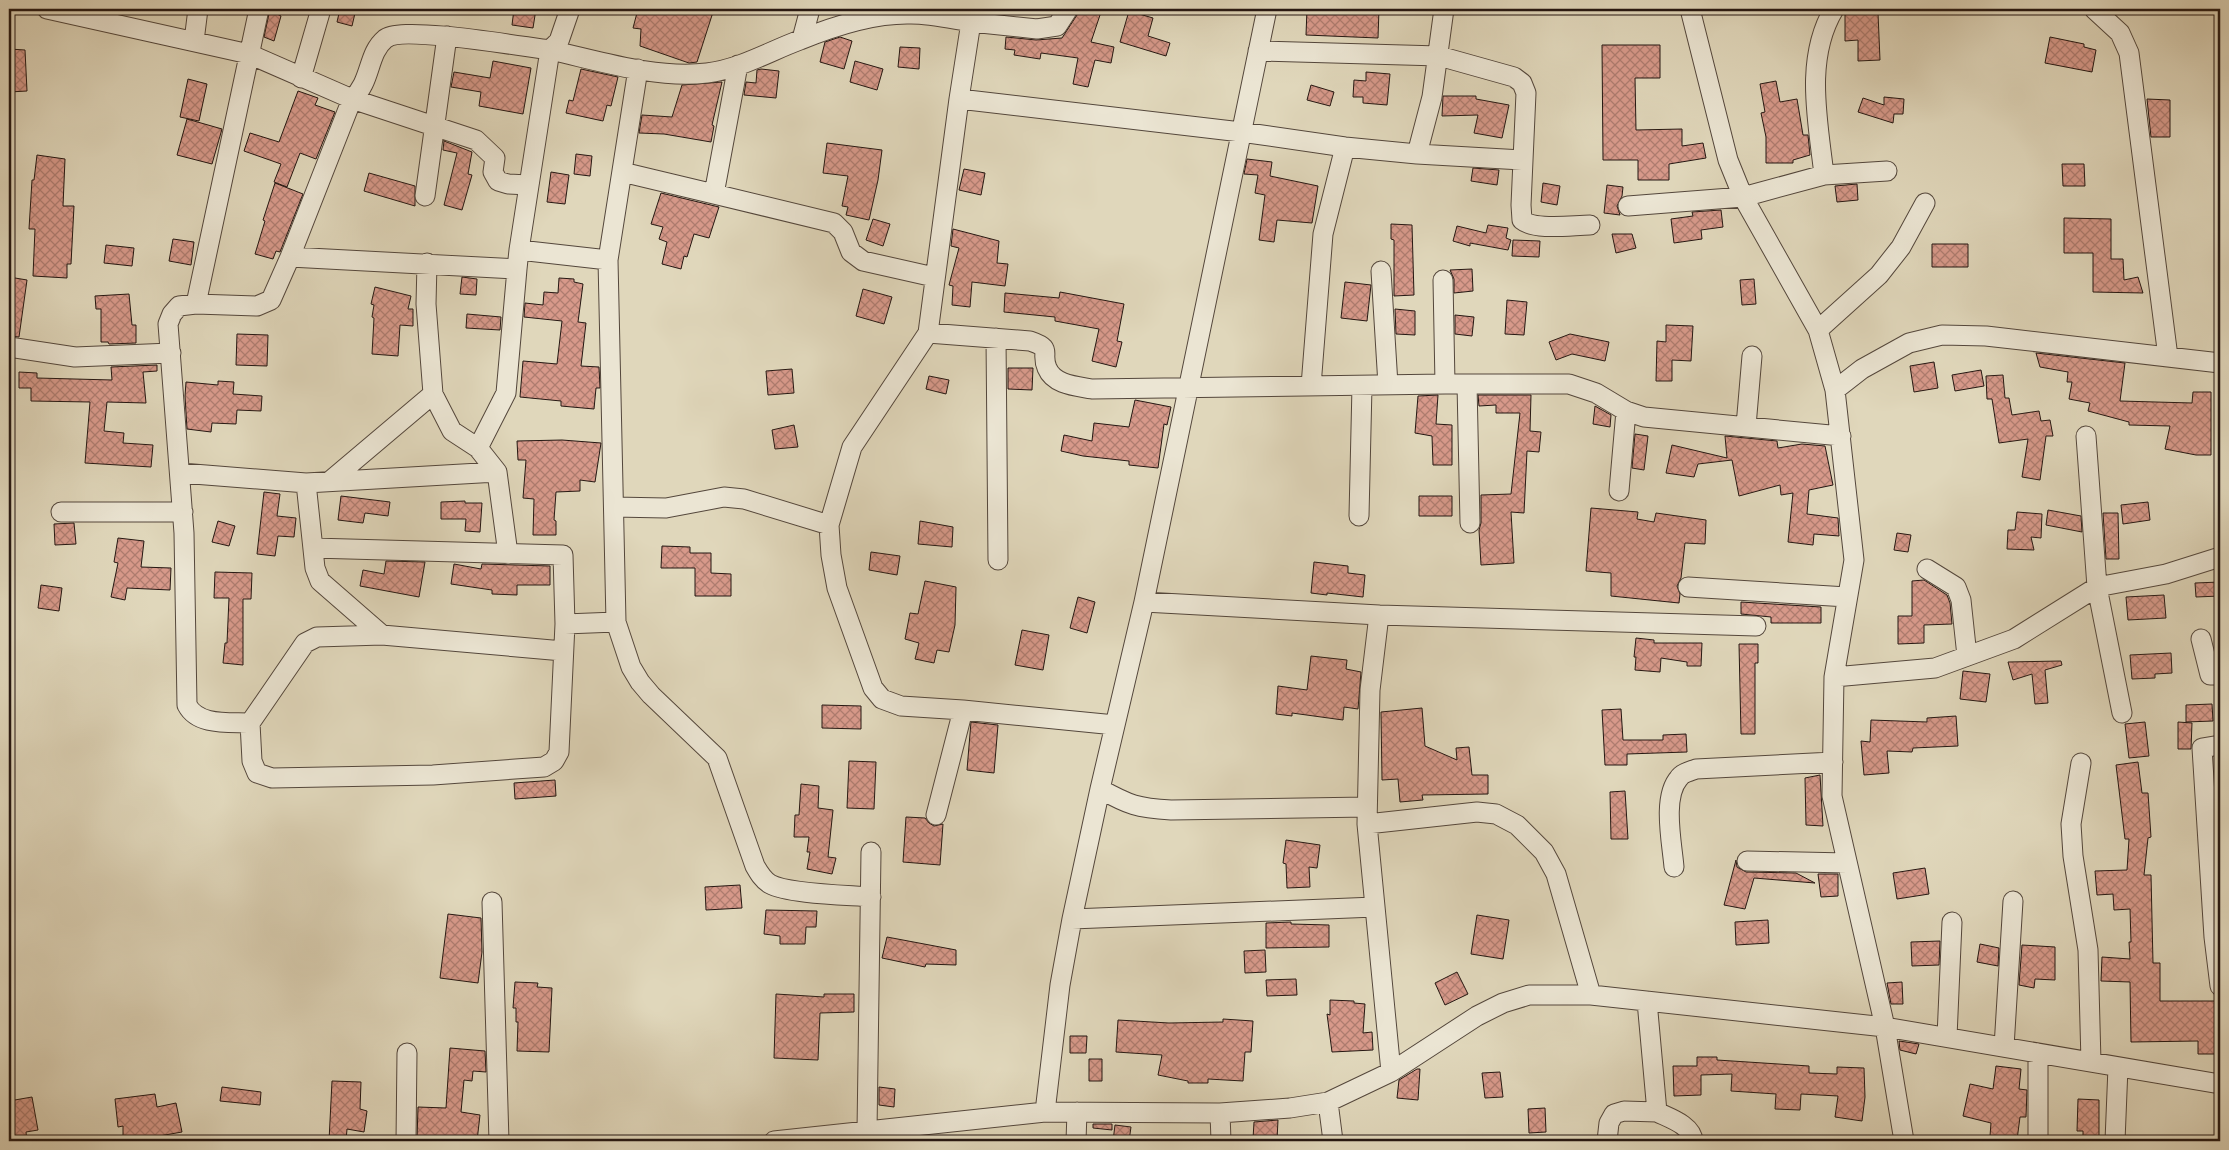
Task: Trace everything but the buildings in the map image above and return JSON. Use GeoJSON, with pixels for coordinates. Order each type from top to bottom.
{"type":"FeatureCollection","features":[{"type":"Feature","properties":{"kind":"street"},"geometry":{"type":"LineString","coordinates":[[47,9],[101,14],[194,41],[249,54],[352,99],[476,140],[492,153],[495,158],[493,172],[498,181],[508,184],[529,185]]}},
{"type":"Feature","properties":{"kind":"street"},"geometry":{"type":"LineString","coordinates":[[194,41],[198,9]]}},
{"type":"Feature","properties":{"kind":"street"},"geometry":{"type":"LineString","coordinates":[[196,304],[259,9]]}},
{"type":"Feature","properties":{"kind":"street"},"geometry":{"type":"LineString","coordinates":[[301,78],[321,9]]}},
{"type":"Feature","properties":{"kind":"street"},"geometry":{"type":"LineString","coordinates":[[478,448],[506,393],[519,250],[550,50],[560,42],[570,9]]}},
{"type":"Feature","properties":{"kind":"street"},"geometry":{"type":"LineString","coordinates":[[802,39],[810,9]]}},
{"type":"Feature","properties":{"kind":"street"},"geometry":{"type":"LineString","coordinates":[[250,723],[205,720],[191,713],[187,704],[183,512],[168,324],[172,314],[179,306],[196,304],[257,306],[271,300],[290,257],[352,99],[362,90],[374,54],[386,38],[399,34],[447,36],[550,50],[638,69],[683,75],[710,73],[738,65],[802,39],[883,14],[912,14],[1037,29],[1057,26],[1068,9]]}},
{"type":"Feature","properties":{"kind":"street"},"geometry":{"type":"LineString","coordinates":[[1044,1112],[1060,985],[1072,919],[1144,602],[1258,51],[1265,9]]}},
{"type":"Feature","properties":{"kind":"street"},"geometry":{"type":"LineString","coordinates":[[1417,154],[1432,97],[1444,9]]}},
{"type":"Feature","properties":{"kind":"street"},"geometry":{"type":"LineString","coordinates":[[1690,9],[1728,160],[1743,197],[1818,330],[1836,390],[1854,560],[1834,678],[1832,796],[1885,1027],[1904,1141]]}},
{"type":"Feature","properties":{"kind":"street"},"geometry":{"type":"LineString","coordinates":[[1824,175],[1815,92],[1817,60],[1822,36],[1834,9]]}},
{"type":"Feature","properties":{"kind":"street"},"geometry":{"type":"LineString","coordinates":[[2094,9],[2120,33],[2129,54],[2168,357]]}},
{"type":"Feature","properties":{"kind":"street"},"geometry":{"type":"LineString","coordinates":[[971,22],[958,99],[928,333],[852,447],[840,481],[829,525],[836,588],[873,688],[882,699],[901,706],[1115,725]]}},
{"type":"Feature","properties":{"kind":"street"},"geometry":{"type":"LineString","coordinates":[[426,196],[447,36]]}},
{"type":"Feature","properties":{"kind":"street"},"geometry":{"type":"LineString","coordinates":[[1258,51],[1438,56],[1509,75],[1522,83],[1526,93],[1522,160],[1522,220],[1536,226],[1590,225]]}},
{"type":"Feature","properties":{"kind":"street"},"geometry":{"type":"LineString","coordinates":[[714,194],[738,65]]}},
{"type":"Feature","properties":{"kind":"street"},"geometry":{"type":"LineString","coordinates":[[638,69],[608,260],[616,622],[631,667],[640,682],[651,695],[717,758],[755,866],[762,877],[769,884],[784,889],[871,897]]}},
{"type":"Feature","properties":{"kind":"street"},"geometry":{"type":"LineString","coordinates":[[958,99],[1241,132],[1345,147],[1417,154],[1522,160]]}},
{"type":"Feature","properties":{"kind":"street"},"geometry":{"type":"LineString","coordinates":[[1310,386],[1323,234],[1345,147]]}},
{"type":"Feature","properties":{"kind":"street"},"geometry":{"type":"LineString","coordinates":[[1628,206],[1743,197],[1824,175],[1887,171]]}},
{"type":"Feature","properties":{"kind":"street"},"geometry":{"type":"LineString","coordinates":[[622,172],[834,222],[843,232],[851,252],[863,261],[934,277]]}},
{"type":"Feature","properties":{"kind":"street"},"geometry":{"type":"LineString","coordinates":[[1818,330],[1879,275],[1901,247],[1925,203]]}},
{"type":"Feature","properties":{"kind":"street"},"geometry":{"type":"LineString","coordinates":[[519,250],[608,260]]}},
{"type":"Feature","properties":{"kind":"street"},"geometry":{"type":"LineString","coordinates":[[290,257],[517,269]]}},
{"type":"Feature","properties":{"kind":"street"},"geometry":{"type":"LineString","coordinates":[[427,264],[426,304],[433,394],[452,431],[478,448],[497,472],[508,554]]}},
{"type":"Feature","properties":{"kind":"street"},"geometry":{"type":"LineString","coordinates":[[1381,271],[1388,385]]}},
{"type":"Feature","properties":{"kind":"street"},"geometry":{"type":"LineString","coordinates":[[1443,280],[1445,384]]}},
{"type":"Feature","properties":{"kind":"street"},"geometry":{"type":"LineString","coordinates":[[928,333],[1030,341],[1042,345],[1046,352],[1046,367],[1055,379],[1067,385],[1092,389],[1569,384],[1596,393],[1626,411],[1644,417],[1841,436]]}},
{"type":"Feature","properties":{"kind":"street"},"geometry":{"type":"LineString","coordinates":[[1836,390],[1862,369],[1909,343],[1942,335],[1986,336],[2220,363]]}},
{"type":"Feature","properties":{"kind":"street"},"geometry":{"type":"LineString","coordinates":[[996,338],[998,560]]}},
{"type":"Feature","properties":{"kind":"street"},"geometry":{"type":"LineString","coordinates":[[9,347],[75,357],[171,354]]}},
{"type":"Feature","properties":{"kind":"street"},"geometry":{"type":"LineString","coordinates":[[1746,426],[1752,356]]}},
{"type":"Feature","properties":{"kind":"street"},"geometry":{"type":"LineString","coordinates":[[1467,384],[1470,523]]}},
{"type":"Feature","properties":{"kind":"street"},"geometry":{"type":"LineString","coordinates":[[1359,516],[1362,386]]}},
{"type":"Feature","properties":{"kind":"street"},"geometry":{"type":"LineString","coordinates":[[330,481],[433,394]]}},
{"type":"Feature","properties":{"kind":"street"},"geometry":{"type":"LineString","coordinates":[[1619,491],[1626,411]]}},
{"type":"Feature","properties":{"kind":"street"},"geometry":{"type":"LineString","coordinates":[[2086,436],[2097,586],[2122,713]]}},
{"type":"Feature","properties":{"kind":"street"},"geometry":{"type":"LineString","coordinates":[[181,473],[306,483],[497,472]]}},
{"type":"Feature","properties":{"kind":"street"},"geometry":{"type":"LineString","coordinates":[[306,483],[315,568],[320,581],[382,635]]}},
{"type":"Feature","properties":{"kind":"street"},"geometry":{"type":"LineString","coordinates":[[614,507],[666,508],[724,498],[744,499],[829,525]]}},
{"type":"Feature","properties":{"kind":"street"},"geometry":{"type":"LineString","coordinates":[[62,512],[183,512]]}},
{"type":"Feature","properties":{"kind":"street"},"geometry":{"type":"LineString","coordinates":[[313,548],[563,555],[565,624],[559,752],[554,761],[544,768],[434,775],[272,778],[258,773],[252,761],[250,723],[305,643],[317,636],[382,635],[563,651]]}},
{"type":"Feature","properties":{"kind":"street"},"geometry":{"type":"LineString","coordinates":[[1834,678],[1935,668],[2014,639],[2097,586],[2166,574],[2219,557]]}},
{"type":"Feature","properties":{"kind":"street"},"geometry":{"type":"LineString","coordinates":[[1927,569],[1956,587],[1961,600],[1967,656]]}},
{"type":"Feature","properties":{"kind":"street"},"geometry":{"type":"LineString","coordinates":[[1688,586],[1848,597]]}},
{"type":"Feature","properties":{"kind":"street"},"geometry":{"type":"LineString","coordinates":[[1144,602],[1379,615],[1756,626]]}},
{"type":"Feature","properties":{"kind":"street"},"geometry":{"type":"LineString","coordinates":[[1379,615],[1370,690],[1367,815],[1391,1072]]}},
{"type":"Feature","properties":{"kind":"street"},"geometry":{"type":"LineString","coordinates":[[565,624],[616,622]]}},
{"type":"Feature","properties":{"kind":"street"},"geometry":{"type":"LineString","coordinates":[[2201,639],[2210,675],[2220,675]]}},
{"type":"Feature","properties":{"kind":"street"},"geometry":{"type":"LineString","coordinates":[[936,816],[963,710]]}},
{"type":"Feature","properties":{"kind":"street"},"geometry":{"type":"LineString","coordinates":[[2220,745],[2202,748],[2214,938],[2220,986]]}},
{"type":"Feature","properties":{"kind":"street"},"geometry":{"type":"LineString","coordinates":[[1674,867],[1670,810],[1671,792],[1679,777],[1696,768],[1833,762]]}},
{"type":"Feature","properties":{"kind":"street"},"geometry":{"type":"LineString","coordinates":[[2081,763],[2071,824],[2073,856],[2088,950],[2091,1062]]}},
{"type":"Feature","properties":{"kind":"street"},"geometry":{"type":"LineString","coordinates":[[1100,789],[1129,805],[1146,809],[1367,815],[1477,812],[1496,814],[1517,825],[1544,852],[1556,874],[1591,995]]}},
{"type":"Feature","properties":{"kind":"street"},"geometry":{"type":"LineString","coordinates":[[857,1135],[871,897],[871,852]]}},
{"type":"Feature","properties":{"kind":"street"},"geometry":{"type":"LineString","coordinates":[[1748,861],[1847,863]]}},
{"type":"Feature","properties":{"kind":"street"},"geometry":{"type":"LineString","coordinates":[[2004,1047],[2013,901]]}},
{"type":"Feature","properties":{"kind":"street"},"geometry":{"type":"LineString","coordinates":[[492,902],[499,1141]]}},
{"type":"Feature","properties":{"kind":"street"},"geometry":{"type":"LineString","coordinates":[[1072,919],[1375,907]]}},
{"type":"Feature","properties":{"kind":"street"},"geometry":{"type":"LineString","coordinates":[[1947,1037],[1952,922]]}},
{"type":"Feature","properties":{"kind":"street"},"geometry":{"type":"LineString","coordinates":[[774,1141],[857,1135],[1044,1112],[1220,1113],[1290,1108],[1328,1102],[1391,1072],[1477,1016],[1502,1003],[1529,995],[1591,995],[1885,1027],[2220,1084]]}},
{"type":"Feature","properties":{"kind":"street"},"geometry":{"type":"LineString","coordinates":[[1647,1001],[1657,1112]]}},
{"type":"Feature","properties":{"kind":"street"},"geometry":{"type":"LineString","coordinates":[[2038,1053],[2038,1141]]}},
{"type":"Feature","properties":{"kind":"street"},"geometry":{"type":"LineString","coordinates":[[406,1141],[407,1054]]}},
{"type":"Feature","properties":{"kind":"street"},"geometry":{"type":"LineString","coordinates":[[2115,1141],[2118,1067]]}},
{"type":"Feature","properties":{"kind":"street"},"geometry":{"type":"LineString","coordinates":[[1328,1102],[1333,1141]]}},
{"type":"Feature","properties":{"kind":"street"},"geometry":{"type":"LineString","coordinates":[[1607,1141],[1609,1123],[1614,1114],[1624,1111],[1657,1112],[1685,1126],[1693,1141]]}},
{"type":"Feature","properties":{"kind":"street"},"geometry":{"type":"LineString","coordinates":[[1076,1141],[1077,1112]]}},
{"type":"Feature","properties":{"kind":"street"},"geometry":{"type":"LineString","coordinates":[[1220,1113],[1222,1141]]}}]}
